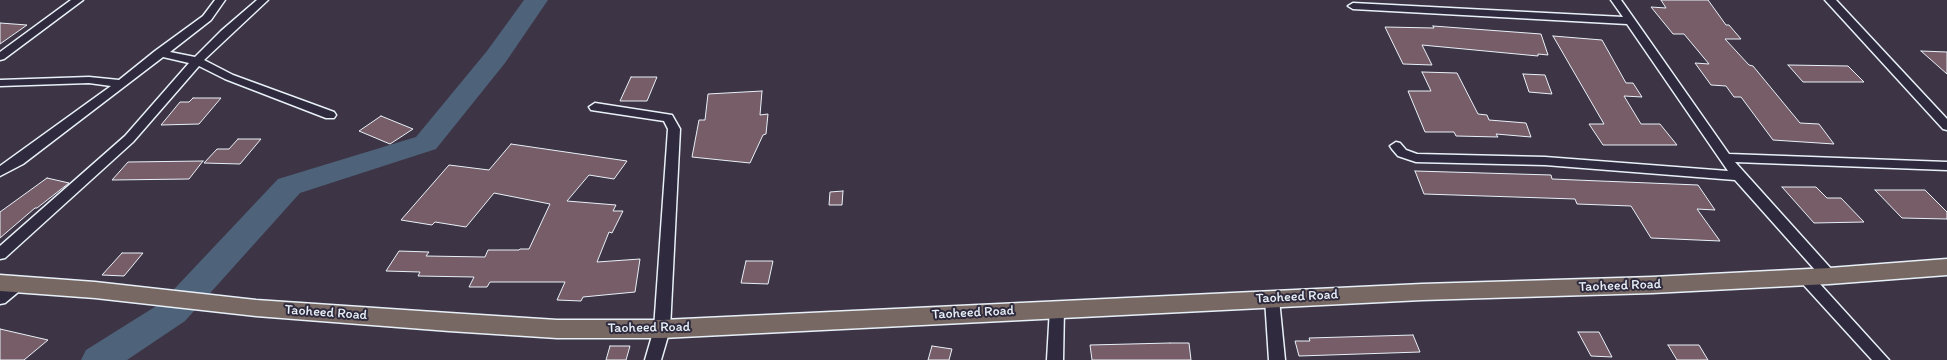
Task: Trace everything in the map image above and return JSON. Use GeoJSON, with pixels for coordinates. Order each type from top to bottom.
{"type":"FeatureCollection","features":[{"type":"Feature","properties":{"kind":"main road","name":"Taoheed Road"},"geometry":{"type":"LineString","coordinates":[[9,284],[95,290],[256,308],[557,329],[662,329],[1272,298],[1430,291],[1652,285],[1829,276],[1947,266]]}},
{"type":"Feature","properties":{"kind":"street"},"geometry":{"type":"LineString","coordinates":[[0,57],[78,0]]}},
{"type":"Feature","properties":{"kind":"street"},"geometry":{"type":"LineString","coordinates":[[0,172],[18,161],[122,84],[159,53],[207,18],[220,0]]}},
{"type":"Feature","properties":{"kind":"street"},"geometry":{"type":"LineString","coordinates":[[0,254],[129,139],[197,61],[225,33],[263,0]]}},
{"type":"Feature","properties":{"kind":"street"},"geometry":{"type":"LineString","coordinates":[[1616,0],[1738,176],[1829,276]]}},
{"type":"Feature","properties":{"kind":"street"},"geometry":{"type":"LineString","coordinates":[[1830,0],[1947,126]]}},
{"type":"Feature","properties":{"kind":"street"},"geometry":{"type":"LineString","coordinates":[[1353,6],[1630,21]]}},
{"type":"Feature","properties":{"kind":"street"},"geometry":{"type":"LineString","coordinates":[[159,53],[197,61],[229,77],[330,115]]}},
{"type":"Feature","properties":{"kind":"street"},"geometry":{"type":"LineString","coordinates":[[0,83],[89,80],[122,84]]}},
{"type":"Feature","properties":{"kind":"street"},"geometry":{"type":"LineString","coordinates":[[596,107],[668,118],[674,128],[662,329],[653,360]]}},
{"type":"Feature","properties":{"kind":"street"},"geometry":{"type":"LineString","coordinates":[[1396,146],[1402,153],[1416,158],[1545,161],[1738,176]]}},
{"type":"Feature","properties":{"kind":"street"},"geometry":{"type":"LineString","coordinates":[[1725,158],[1947,166]]}},
{"type":"Feature","properties":{"kind":"street"},"geometry":{"type":"LineString","coordinates":[[1805,277],[1881,360]]}},
{"type":"Feature","properties":{"kind":"street"},"geometry":{"type":"LineString","coordinates":[[0,299],[9,284]]}},
{"type":"Feature","properties":{"kind":"street"},"geometry":{"type":"LineString","coordinates":[[1272,298],[1277,360]]}},
{"type":"Feature","properties":{"kind":"street"},"geometry":{"type":"LineString","coordinates":[[1055,360],[1057,308]]}},
{"type":"Feature","properties":{"kind":"building"},"geometry":{"type":"Polygon","coordinates":[[[1661,0],[1708,0],[1726,25],[1729,25],[1741,39],[1725,39],[1749,65],[1753,66],[1800,123],[1819,124],[1834,144],[1773,140],[1741,97],[1734,97],[1726,86],[1711,85],[1695,63],[1709,64],[1684,34],[1673,34],[1651,7],[1666,8],[1661,0]]]}},
{"type":"Feature","properties":{"kind":"building"},"geometry":{"type":"Polygon","coordinates":[[[0,23],[27,25],[0,44],[0,23]]]}},
{"type":"Feature","properties":{"kind":"building"},"geometry":{"type":"Polygon","coordinates":[[[1433,26],[1541,34],[1548,55],[1538,54],[1538,56],[1422,45],[1432,65],[1403,64],[1385,27],[1434,28],[1433,26]]]}},
{"type":"Feature","properties":{"kind":"building"},"geometry":{"type":"Polygon","coordinates":[[[1553,36],[1602,40],[1626,83],[1633,83],[1642,97],[1624,96],[1641,124],[1660,124],[1677,145],[1603,145],[1589,124],[1604,124],[1553,36]]]}},
{"type":"Feature","properties":{"kind":"building"},"geometry":{"type":"Polygon","coordinates":[[[1921,51],[1947,52],[1947,74],[1921,51]]]}},
{"type":"Feature","properties":{"kind":"building"},"geometry":{"type":"Polygon","coordinates":[[[1788,65],[1848,66],[1864,82],[1803,82],[1788,65]]]}},
{"type":"Feature","properties":{"kind":"building"},"geometry":{"type":"Polygon","coordinates":[[[1422,72],[1457,73],[1478,114],[1487,115],[1489,120],[1526,123],[1531,137],[1496,134],[1498,137],[1456,136],[1454,132],[1425,132],[1408,91],[1431,91],[1422,72]]]}},
{"type":"Feature","properties":{"kind":"building"},"geometry":{"type":"Polygon","coordinates":[[[1523,74],[1545,75],[1552,94],[1529,92],[1523,74]]]}},
{"type":"Feature","properties":{"kind":"building"},"geometry":{"type":"Polygon","coordinates":[[[631,77],[657,77],[647,101],[620,101],[631,77]]]}},
{"type":"Feature","properties":{"kind":"building"},"geometry":{"type":"Polygon","coordinates":[[[762,91],[760,115],[768,114],[766,134],[763,135],[750,163],[692,157],[699,120],[705,120],[708,94],[762,91]]]}},
{"type":"Feature","properties":{"kind":"building"},"geometry":{"type":"Polygon","coordinates":[[[193,98],[221,98],[199,124],[161,125],[180,102],[189,102],[193,98]]]}},
{"type":"Feature","properties":{"kind":"building"},"geometry":{"type":"Polygon","coordinates":[[[381,116],[413,129],[390,144],[359,131],[381,116]]]}},
{"type":"Feature","properties":{"kind":"building"},"geometry":{"type":"Polygon","coordinates":[[[238,139],[261,139],[240,164],[204,163],[217,149],[229,149],[238,139]]]}},
{"type":"Feature","properties":{"kind":"building"},"geometry":{"type":"Polygon","coordinates":[[[511,144],[627,161],[614,179],[589,175],[567,201],[616,205],[613,211],[623,211],[612,233],[609,232],[597,262],[640,259],[635,292],[583,297],[581,301],[557,300],[565,282],[490,282],[487,287],[469,287],[474,277],[418,276],[420,272],[386,271],[399,251],[429,252],[426,256],[485,257],[488,250],[529,249],[550,204],[494,193],[466,227],[435,222],[432,225],[401,220],[449,165],[489,170],[511,144]]]}},
{"type":"Feature","properties":{"kind":"building"},"geometry":{"type":"Polygon","coordinates":[[[203,161],[189,179],[112,180],[128,162],[203,161]]]}},
{"type":"Feature","properties":{"kind":"building"},"geometry":{"type":"Polygon","coordinates":[[[1415,171],[1551,175],[1552,179],[1698,185],[1715,210],[1697,209],[1720,241],[1651,238],[1631,206],[1577,204],[1575,199],[1424,194],[1415,171]]]}},
{"type":"Feature","properties":{"kind":"building"},"geometry":{"type":"Polygon","coordinates":[[[47,178],[69,183],[35,208],[0,238],[0,212],[47,178]]]}},
{"type":"Feature","properties":{"kind":"building"},"geometry":{"type":"Polygon","coordinates":[[[1782,187],[1816,187],[1827,198],[1841,198],[1864,222],[1814,223],[1782,187]]]}},
{"type":"Feature","properties":{"kind":"building"},"geometry":{"type":"Polygon","coordinates":[[[1875,190],[1925,190],[1947,212],[1947,219],[1902,218],[1875,190]]]}},
{"type":"Feature","properties":{"kind":"building"},"geometry":{"type":"Polygon","coordinates":[[[843,191],[842,205],[829,205],[830,192],[843,191]]]}},
{"type":"Feature","properties":{"kind":"building"},"geometry":{"type":"Polygon","coordinates":[[[122,253],[143,253],[124,276],[102,275],[122,253]]]}},
{"type":"Feature","properties":{"kind":"building"},"geometry":{"type":"Polygon","coordinates":[[[746,261],[773,261],[768,284],[741,283],[746,261]]]}},
{"type":"Feature","properties":{"kind":"building"},"geometry":{"type":"Polygon","coordinates":[[[0,329],[48,340],[24,360],[0,360],[0,329]]]}},
{"type":"Feature","properties":{"kind":"building"},"geometry":{"type":"Polygon","coordinates":[[[1578,332],[1599,332],[1612,357],[1591,356],[1578,332]]]}},
{"type":"Feature","properties":{"kind":"building"},"geometry":{"type":"Polygon","coordinates":[[[1413,335],[1420,352],[1299,356],[1295,341],[1310,341],[1309,338],[1413,335]]]}},
{"type":"Feature","properties":{"kind":"building"},"geometry":{"type":"Polygon","coordinates":[[[1189,343],[1191,360],[1092,360],[1090,345],[1189,343]]]}},
{"type":"Feature","properties":{"kind":"building"},"geometry":{"type":"Polygon","coordinates":[[[1668,345],[1699,345],[1708,360],[1677,360],[1668,345]]]}},
{"type":"Feature","properties":{"kind":"building"},"geometry":{"type":"Polygon","coordinates":[[[610,346],[630,346],[626,360],[606,360],[610,346]]]}},
{"type":"Feature","properties":{"kind":"building"},"geometry":{"type":"Polygon","coordinates":[[[932,346],[952,349],[949,360],[928,360],[932,346]]]}},
{"type":"Feature","properties":{"kind":"waterway"},"geometry":{"type":"LineString","coordinates":[[99,360],[173,312],[289,186],[426,143],[496,57],[536,0]]}}]}
